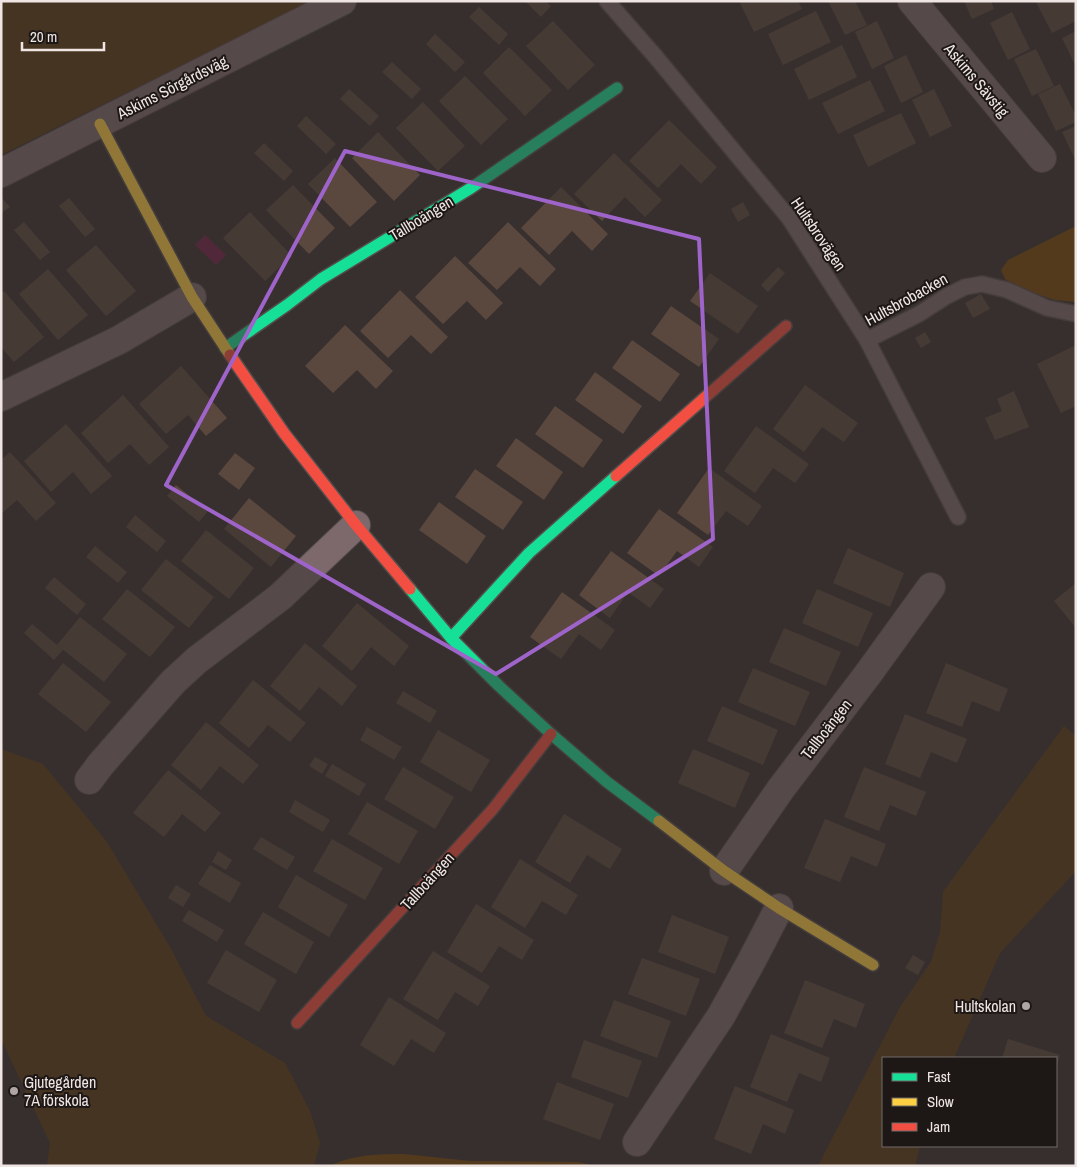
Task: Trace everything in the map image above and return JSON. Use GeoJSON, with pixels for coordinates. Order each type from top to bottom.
{"type":"FeatureCollection","features":[{"type":"Feature","properties":{"kind":"street","name":"Askims Sörgårdsväg"},"geometry":{"type":"LineString","coordinates":[[1,173],[342,1]]}},
{"type":"Feature","properties":{"kind":"street","name":"Askims Sävstig"},"geometry":{"type":"LineString","coordinates":[[912,1],[1042,158]]}},
{"type":"Feature","properties":{"kind":"street","name":"Tallboängen"},"geometry":{"type":"LineString","coordinates":[[225,348],[321,279],[471,188],[617,88]]}},
{"type":"Feature","properties":{"kind":"street"},"geometry":{"type":"LineString","coordinates":[[100,124],[192,297],[225,348],[284,433],[356,525],[451,638],[499,686],[607,782],[724,871],[779,908],[873,965]]}},
{"type":"Feature","properties":{"kind":"street"},"geometry":{"type":"LineString","coordinates":[[1,397],[119,340],[192,297]]}},
{"type":"Feature","properties":{"kind":"street"},"geometry":{"type":"LineString","coordinates":[[451,638],[529,553],[786,326]]}},
{"type":"Feature","properties":{"kind":"street"},"geometry":{"type":"LineString","coordinates":[[89,780],[173,682],[197,660],[280,597],[356,525]]}},
{"type":"Feature","properties":{"kind":"street","name":"Tallboängen"},"geometry":{"type":"LineString","coordinates":[[724,871],[780,790],[868,674],[930,587]]}},
{"type":"Feature","properties":{"kind":"street","name":"Tallboängen"},"geometry":{"type":"LineString","coordinates":[[297,1023],[494,810],[551,734]]}},
{"type":"Feature","properties":{"kind":"street"},"geometry":{"type":"LineString","coordinates":[[636,1142],[721,1016],[779,908]]}},
{"type":"Feature","properties":{"kind":"lane","name":"Hultsbrovägen"},"geometry":{"type":"LineString","coordinates":[[607,1],[789,218],[867,340],[958,517]]}},
{"type":"Feature","properties":{"kind":"lane","name":"Hultsbrobacken"},"geometry":{"type":"LineString","coordinates":[[867,340],[919,314],[964,286],[982,284],[1007,290],[1048,308],[1076,314]]}},
{"type":"Feature","properties":{"kind":"highlighted area"},"geometry":{"type":"Polygon","coordinates":[[[345,151],[699,239],[713,539],[496,674],[166,485],[345,151]]]}},
{"type":"Feature","properties":{"kind":"shaded area"},"geometry":{"type":"Polygon","coordinates":[[[1,1],[311,1],[1,155],[1,1]]]}},
{"type":"Feature","properties":{"kind":"shaded area"},"geometry":{"type":"Polygon","coordinates":[[[1076,226],[1076,302],[1055,300],[1025,290],[1005,279],[1001,270],[1008,260],[1076,226]]]}},
{"type":"Feature","properties":{"kind":"shaded area"},"geometry":{"type":"Polygon","coordinates":[[[205,235],[226,255],[216,265],[195,245],[205,235]]]}},
{"type":"Feature","properties":{"kind":"shaded area"},"geometry":{"type":"Polygon","coordinates":[[[1064,726],[1076,736],[1076,871],[1000,953],[954,1057],[882,1057],[882,1147],[920,1147],[915,1166],[818,1166],[900,1007],[931,962],[940,932],[943,892],[1064,726]]]}},
{"type":"Feature","properties":{"kind":"shaded area"},"geometry":{"type":"Polygon","coordinates":[[[1,749],[43,764],[107,842],[170,947],[206,1016],[285,1063],[310,1111],[320,1143],[314,1166],[47,1166],[50,1143],[1,1039],[1,749]]]}},
{"type":"Feature","properties":{"kind":"shaded area"},"geometry":{"type":"Polygon","coordinates":[[[404,1154],[470,1161],[578,1162],[596,1166],[330,1166],[357,1157],[404,1154]]]}},
{"type":"Feature","properties":{"kind":"building"},"geometry":{"type":"Polygon","coordinates":[[[525,1],[545,1],[551,6],[541,17],[525,1]]]}},
{"type":"Feature","properties":{"kind":"building"},"geometry":{"type":"Polygon","coordinates":[[[739,1],[798,1],[802,9],[754,32],[739,1]]]}},
{"type":"Feature","properties":{"kind":"building"},"geometry":{"type":"Polygon","coordinates":[[[828,1],[855,1],[867,25],[845,35],[828,1]]]}},
{"type":"Feature","properties":{"kind":"building"},"geometry":{"type":"Polygon","coordinates":[[[964,1],[991,1],[994,9],[972,19],[964,1]]]}},
{"type":"Feature","properties":{"kind":"building"},"geometry":{"type":"Polygon","coordinates":[[[1076,1],[1076,21],[1052,33],[1036,2],[1076,1]]]}},
{"type":"Feature","properties":{"kind":"building"},"geometry":{"type":"Polygon","coordinates":[[[479,7],[508,34],[499,45],[469,17],[479,7]]]}},
{"type":"Feature","properties":{"kind":"building"},"geometry":{"type":"Polygon","coordinates":[[[816,11],[831,42],[783,65],[768,34],[816,11]]]}},
{"type":"Feature","properties":{"kind":"building"},"geometry":{"type":"Polygon","coordinates":[[[1012,12],[1030,49],[1008,60],[990,23],[1012,12]]]}},
{"type":"Feature","properties":{"kind":"building"},"geometry":{"type":"Polygon","coordinates":[[[553,21],[595,65],[568,90],[526,46],[553,21]]]}},
{"type":"Feature","properties":{"kind":"building"},"geometry":{"type":"Polygon","coordinates":[[[877,21],[894,58],[872,69],[855,32],[877,21]]]}},
{"type":"Feature","properties":{"kind":"building"},"geometry":{"type":"Polygon","coordinates":[[[1076,31],[1076,67],[1062,38],[1076,31]]]}},
{"type":"Feature","properties":{"kind":"building"},"geometry":{"type":"Polygon","coordinates":[[[435,34],[465,62],[455,72],[426,44],[435,34]]]}},
{"type":"Feature","properties":{"kind":"building"},"geometry":{"type":"Polygon","coordinates":[[[842,45],[857,77],[809,100],[794,69],[842,45]]]}},
{"type":"Feature","properties":{"kind":"building"},"geometry":{"type":"Polygon","coordinates":[[[509,47],[552,90],[525,116],[483,73],[509,47]]]}},
{"type":"Feature","properties":{"kind":"building"},"geometry":{"type":"Polygon","coordinates":[[[1036,49],[1054,86],[1032,96],[1014,59],[1036,49]]]}},
{"type":"Feature","properties":{"kind":"building"},"geometry":{"type":"Polygon","coordinates":[[[906,55],[923,92],[901,103],[884,66],[906,55]]]}},
{"type":"Feature","properties":{"kind":"building"},"geometry":{"type":"Polygon","coordinates":[[[392,62],[421,89],[412,99],[382,72],[392,62]]]}},
{"type":"Feature","properties":{"kind":"building"},"geometry":{"type":"Polygon","coordinates":[[[465,76],[508,119],[481,145],[439,101],[465,76]]]}},
{"type":"Feature","properties":{"kind":"building"},"geometry":{"type":"Polygon","coordinates":[[[870,80],[885,111],[838,134],[822,103],[870,80]]]}},
{"type":"Feature","properties":{"kind":"building"},"geometry":{"type":"Polygon","coordinates":[[[1060,84],[1076,116],[1076,122],[1056,131],[1038,94],[1060,84]]]}},
{"type":"Feature","properties":{"kind":"building"},"geometry":{"type":"Polygon","coordinates":[[[349,89],[379,116],[370,126],[340,99],[349,89]]]}},
{"type":"Feature","properties":{"kind":"building"},"geometry":{"type":"Polygon","coordinates":[[[934,89],[952,126],[930,137],[912,100],[934,89]]]}},
{"type":"Feature","properties":{"kind":"building"},"geometry":{"type":"Polygon","coordinates":[[[423,102],[465,146],[438,171],[396,128],[423,102]]]}},
{"type":"Feature","properties":{"kind":"building"},"geometry":{"type":"Polygon","coordinates":[[[901,113],[916,143],[868,167],[853,135],[901,113]]]}},
{"type":"Feature","properties":{"kind":"building"},"geometry":{"type":"Polygon","coordinates":[[[306,116],[336,144],[326,154],[297,126],[306,116]]]}},
{"type":"Feature","properties":{"kind":"building"},"geometry":{"type":"Polygon","coordinates":[[[669,120],[717,167],[701,184],[681,164],[658,188],[629,161],[669,120]]]}},
{"type":"Feature","properties":{"kind":"building"},"geometry":{"type":"Polygon","coordinates":[[[1076,126],[1076,161],[1062,132],[1076,126]]]}},
{"type":"Feature","properties":{"kind":"building"},"geometry":{"type":"Polygon","coordinates":[[[378,132],[420,175],[394,201],[352,158],[378,132]]]}},
{"type":"Feature","properties":{"kind":"building"},"geometry":{"type":"Polygon","coordinates":[[[264,143],[293,171],[284,181],[254,153],[264,143]]]}},
{"type":"Feature","properties":{"kind":"building"},"geometry":{"type":"Polygon","coordinates":[[[614,153],[662,200],[645,217],[625,197],[602,221],[574,194],[614,153]]]}},
{"type":"Feature","properties":{"kind":"building"},"geometry":{"type":"Polygon","coordinates":[[[335,158],[377,202],[350,227],[308,184],[335,158]]]}},
{"type":"Feature","properties":{"kind":"building"},"geometry":{"type":"Polygon","coordinates":[[[293,185],[335,228],[309,254],[266,210],[293,185]]]}},
{"type":"Feature","properties":{"kind":"building"},"geometry":{"type":"Polygon","coordinates":[[[561,187],[608,234],[592,251],[572,231],[549,255],[521,228],[561,187]]]}},
{"type":"Feature","properties":{"kind":"building"},"geometry":{"type":"Polygon","coordinates":[[[1,197],[10,207],[1,213],[1,197]]]}},
{"type":"Feature","properties":{"kind":"building"},"geometry":{"type":"Polygon","coordinates":[[[69,198],[95,229],[85,237],[59,206],[69,198]]]}},
{"type":"Feature","properties":{"kind":"building"},"geometry":{"type":"Polygon","coordinates":[[[743,202],[750,215],[738,222],[731,209],[743,202]]]}},
{"type":"Feature","properties":{"kind":"building"},"geometry":{"type":"Polygon","coordinates":[[[250,212],[292,256],[265,281],[223,238],[250,212]]]}},
{"type":"Feature","properties":{"kind":"building"},"geometry":{"type":"Polygon","coordinates":[[[24,222],[50,252],[40,260],[14,230],[24,222]]]}},
{"type":"Feature","properties":{"kind":"building"},"geometry":{"type":"Polygon","coordinates":[[[508,222],[556,269],[540,286],[520,267],[497,290],[468,263],[508,222]]]}},
{"type":"Feature","properties":{"kind":"building"},"geometry":{"type":"Polygon","coordinates":[[[96,245],[136,291],[106,316],[66,270],[96,245]]]}},
{"type":"Feature","properties":{"kind":"building"},"geometry":{"type":"Polygon","coordinates":[[[455,256],[503,303],[486,320],[467,301],[443,324],[415,297],[455,256]]]}},
{"type":"Feature","properties":{"kind":"building"},"geometry":{"type":"Polygon","coordinates":[[[778,267],[785,273],[768,292],[761,285],[778,267]]]}},
{"type":"Feature","properties":{"kind":"building"},"geometry":{"type":"Polygon","coordinates":[[[48,269],[88,315],[58,340],[19,294],[48,269]]]}},
{"type":"Feature","properties":{"kind":"building"},"geometry":{"type":"Polygon","coordinates":[[[710,273],[758,306],[738,334],[690,301],[710,273]]]}},
{"type":"Feature","properties":{"kind":"building"},"geometry":{"type":"Polygon","coordinates":[[[400,290],[448,337],[431,354],[411,335],[388,358],[360,331],[400,290]]]}},
{"type":"Feature","properties":{"kind":"building"},"geometry":{"type":"Polygon","coordinates":[[[4,291],[44,337],[14,362],[1,347],[1,293],[4,291]]]}},
{"type":"Feature","properties":{"kind":"building"},"geometry":{"type":"Polygon","coordinates":[[[981,294],[990,309],[973,318],[965,303],[981,294]]]}},
{"type":"Feature","properties":{"kind":"building"},"geometry":{"type":"Polygon","coordinates":[[[671,306],[719,339],[699,367],[651,334],[671,306]]]}},
{"type":"Feature","properties":{"kind":"building"},"geometry":{"type":"Polygon","coordinates":[[[345,325],[393,371],[376,389],[357,370],[333,393],[305,366],[345,325]]]}},
{"type":"Feature","properties":{"kind":"building"},"geometry":{"type":"Polygon","coordinates":[[[925,332],[931,342],[921,348],[915,338],[925,332]]]}},
{"type":"Feature","properties":{"kind":"building"},"geometry":{"type":"Polygon","coordinates":[[[632,340],[680,374],[660,402],[612,368],[632,340]]]}},
{"type":"Feature","properties":{"kind":"building"},"geometry":{"type":"Polygon","coordinates":[[[1076,345],[1076,406],[1061,413],[1037,364],[1076,345]]]}},
{"type":"Feature","properties":{"kind":"building"},"geometry":{"type":"Polygon","coordinates":[[[181,366],[227,418],[206,436],[188,415],[166,434],[139,404],[181,366]]]}},
{"type":"Feature","properties":{"kind":"building"},"geometry":{"type":"Polygon","coordinates":[[[595,372],[642,406],[623,434],[575,400],[595,372]]]}},
{"type":"Feature","properties":{"kind":"building"},"geometry":{"type":"Polygon","coordinates":[[[805,385],[858,423],[844,442],[822,427],[804,452],[773,429],[805,385]]]}},
{"type":"Feature","properties":{"kind":"building"},"geometry":{"type":"Polygon","coordinates":[[[1014,391],[1029,427],[995,440],[985,418],[1002,411],[997,399],[1014,391]]]}},
{"type":"Feature","properties":{"kind":"building"},"geometry":{"type":"Polygon","coordinates":[[[123,395],[169,447],[149,465],[130,444],[108,463],[81,433],[123,395]]]}},
{"type":"Feature","properties":{"kind":"building"},"geometry":{"type":"Polygon","coordinates":[[[555,406],[603,440],[583,468],[535,434],[555,406]]]}},
{"type":"Feature","properties":{"kind":"building"},"geometry":{"type":"Polygon","coordinates":[[[66,424],[112,476],[91,494],[73,472],[51,492],[24,461],[66,424]]]}},
{"type":"Feature","properties":{"kind":"building"},"geometry":{"type":"Polygon","coordinates":[[[756,426],[809,464],[795,483],[773,468],[755,493],[724,471],[756,426]]]}},
{"type":"Feature","properties":{"kind":"building"},"geometry":{"type":"Polygon","coordinates":[[[516,438],[563,472],[544,500],[496,466],[516,438]]]}},
{"type":"Feature","properties":{"kind":"building"},"geometry":{"type":"Polygon","coordinates":[[[10,452],[56,503],[36,521],[17,500],[1,514],[1,460],[10,452]]]}},
{"type":"Feature","properties":{"kind":"building"},"geometry":{"type":"Polygon","coordinates":[[[235,453],[255,468],[239,490],[218,474],[235,453]]]}},
{"type":"Feature","properties":{"kind":"building"},"geometry":{"type":"Polygon","coordinates":[[[709,468],[762,506],[748,526],[726,511],[708,535],[677,513],[709,468]]]}},
{"type":"Feature","properties":{"kind":"building"},"geometry":{"type":"Polygon","coordinates":[[[475,469],[523,502],[503,530],[455,497],[475,469]]]}},
{"type":"Feature","properties":{"kind":"building"},"geometry":{"type":"Polygon","coordinates":[[[176,485],[208,511],[199,522],[167,496],[176,485]]]}},
{"type":"Feature","properties":{"kind":"building"},"geometry":{"type":"Polygon","coordinates":[[[249,498],[296,536],[271,567],[224,529],[249,498]]]}},
{"type":"Feature","properties":{"kind":"building"},"geometry":{"type":"Polygon","coordinates":[[[439,502],[486,536],[467,564],[419,530],[439,502]]]}},
{"type":"Feature","properties":{"kind":"building"},"geometry":{"type":"Polygon","coordinates":[[[659,509],[713,547],[699,567],[677,551],[659,576],[627,553],[659,509]]]}},
{"type":"Feature","properties":{"kind":"building"},"geometry":{"type":"Polygon","coordinates":[[[135,515],[166,541],[157,552],[126,527],[135,515]]]}},
{"type":"Feature","properties":{"kind":"building"},"geometry":{"type":"Polygon","coordinates":[[[206,530],[254,568],[229,599],[181,561],[206,530]]]}},
{"type":"Feature","properties":{"kind":"building"},"geometry":{"type":"Polygon","coordinates":[[[95,546],[127,572],[118,583],[86,557],[95,546]]]}},
{"type":"Feature","properties":{"kind":"building"},"geometry":{"type":"Polygon","coordinates":[[[848,548],[904,573],[890,607],[833,583],[848,548]]]}},
{"type":"Feature","properties":{"kind":"building"},"geometry":{"type":"Polygon","coordinates":[[[611,551],[664,589],[650,608],[628,592],[610,618],[579,595],[611,551]]]}},
{"type":"Feature","properties":{"kind":"building"},"geometry":{"type":"Polygon","coordinates":[[[166,559],[214,597],[189,628],[141,590],[166,559]]]}},
{"type":"Feature","properties":{"kind":"building"},"geometry":{"type":"Polygon","coordinates":[[[54,577],[86,604],[77,615],[45,588],[54,577]]]}},
{"type":"Feature","properties":{"kind":"building"},"geometry":{"type":"Polygon","coordinates":[[[1076,583],[1076,628],[1054,601],[1076,583]]]}},
{"type":"Feature","properties":{"kind":"building"},"geometry":{"type":"Polygon","coordinates":[[[127,589],[175,627],[150,657],[102,619],[127,589]]]}},
{"type":"Feature","properties":{"kind":"building"},"geometry":{"type":"Polygon","coordinates":[[[817,589],[873,613],[858,647],[802,623],[817,589]]]}},
{"type":"Feature","properties":{"kind":"building"},"geometry":{"type":"Polygon","coordinates":[[[562,592],[615,630],[601,650],[579,634],[561,659],[530,637],[562,592]]]}},
{"type":"Feature","properties":{"kind":"building"},"geometry":{"type":"Polygon","coordinates":[[[357,603],[409,646],[394,666],[371,647],[352,671],[322,646],[357,603]]]}},
{"type":"Feature","properties":{"kind":"building"},"geometry":{"type":"Polygon","coordinates":[[[80,617],[127,654],[104,682],[57,645],[80,617]]]}},
{"type":"Feature","properties":{"kind":"building"},"geometry":{"type":"Polygon","coordinates":[[[32,624],[63,650],[54,660],[24,633],[32,624]]]}},
{"type":"Feature","properties":{"kind":"building"},"geometry":{"type":"Polygon","coordinates":[[[784,628],[841,652],[826,686],[769,662],[784,628]]]}},
{"type":"Feature","properties":{"kind":"building"},"geometry":{"type":"Polygon","coordinates":[[[305,643],[357,686],[342,706],[319,687],[300,711],[270,686],[305,643]]]}},
{"type":"Feature","properties":{"kind":"building"},"geometry":{"type":"Polygon","coordinates":[[[63,663],[111,702],[86,732],[38,694],[63,663]]]}},
{"type":"Feature","properties":{"kind":"building"},"geometry":{"type":"Polygon","coordinates":[[[946,663],[1008,689],[999,712],[972,701],[962,727],[926,713],[946,663]]]}},
{"type":"Feature","properties":{"kind":"building"},"geometry":{"type":"Polygon","coordinates":[[[753,668],[810,692],[795,726],[738,702],[753,668]]]}},
{"type":"Feature","properties":{"kind":"building"},"geometry":{"type":"Polygon","coordinates":[[[253,680],[306,723],[290,742],[268,725],[249,748],[219,723],[253,680]]]}},
{"type":"Feature","properties":{"kind":"building"},"geometry":{"type":"Polygon","coordinates":[[[403,691],[437,711],[430,723],[396,703],[403,691]]]}},
{"type":"Feature","properties":{"kind":"building"},"geometry":{"type":"Polygon","coordinates":[[[722,706],[778,730],[763,765],[707,741],[722,706]]]}},
{"type":"Feature","properties":{"kind":"building"},"geometry":{"type":"Polygon","coordinates":[[[905,714],[967,739],[957,763],[931,752],[920,778],[885,764],[905,714]]]}},
{"type":"Feature","properties":{"kind":"building"},"geometry":{"type":"Polygon","coordinates":[[[206,722],[259,765],[243,784],[220,766],[201,790],[171,765],[206,722]]]}},
{"type":"Feature","properties":{"kind":"building"},"geometry":{"type":"Polygon","coordinates":[[[367,727],[402,747],[394,760],[360,740],[367,727]]]}},
{"type":"Feature","properties":{"kind":"building"},"geometry":{"type":"Polygon","coordinates":[[[438,730],[490,760],[471,792],[420,762],[438,730]]]}},
{"type":"Feature","properties":{"kind":"building"},"geometry":{"type":"Polygon","coordinates":[[[693,749],[750,773],[735,808],[678,783],[693,749]]]}},
{"type":"Feature","properties":{"kind":"building"},"geometry":{"type":"Polygon","coordinates":[[[315,757],[328,764],[322,774],[309,766],[315,757]]]}},
{"type":"Feature","properties":{"kind":"building"},"geometry":{"type":"Polygon","coordinates":[[[332,764],[366,784],[359,796],[325,776],[332,764]]]}},
{"type":"Feature","properties":{"kind":"building"},"geometry":{"type":"Polygon","coordinates":[[[403,767],[454,797],[435,829],[384,799],[403,767]]]}},
{"type":"Feature","properties":{"kind":"building"},"geometry":{"type":"Polygon","coordinates":[[[864,767],[926,792],[916,816],[890,805],[879,831],[844,817],[864,767]]]}},
{"type":"Feature","properties":{"kind":"building"},"geometry":{"type":"Polygon","coordinates":[[[168,770],[221,813],[205,832],[182,814],[164,837],[133,813],[168,770]]]}},
{"type":"Feature","properties":{"kind":"building"},"geometry":{"type":"Polygon","coordinates":[[[295,800],[330,820],[323,832],[289,812],[295,800]]]}},
{"type":"Feature","properties":{"kind":"building"},"geometry":{"type":"Polygon","coordinates":[[[367,802],[418,831],[399,864],[348,834],[367,802]]]}},
{"type":"Feature","properties":{"kind":"building"},"geometry":{"type":"Polygon","coordinates":[[[564,814],[622,849],[610,869],[587,855],[570,883],[535,862],[564,814]]]}},
{"type":"Feature","properties":{"kind":"building"},"geometry":{"type":"Polygon","coordinates":[[[825,819],[886,844],[877,867],[851,856],[840,882],[804,868],[825,819]]]}},
{"type":"Feature","properties":{"kind":"building"},"geometry":{"type":"Polygon","coordinates":[[[261,837],[295,857],[287,870],[253,849],[261,837]]]}},
{"type":"Feature","properties":{"kind":"building"},"geometry":{"type":"Polygon","coordinates":[[[332,839],[383,868],[365,900],[313,871],[332,839]]]}},
{"type":"Feature","properties":{"kind":"building"},"geometry":{"type":"Polygon","coordinates":[[[218,851],[232,860],[226,870],[212,862],[218,851]]]}},
{"type":"Feature","properties":{"kind":"building"},"geometry":{"type":"Polygon","coordinates":[[[520,859],[578,895],[566,915],[542,901],[525,928],[491,907],[520,859]]]}},
{"type":"Feature","properties":{"kind":"building"},"geometry":{"type":"Polygon","coordinates":[[[210,865],[241,883],[230,903],[198,884],[210,865]]]}},
{"type":"Feature","properties":{"kind":"building"},"geometry":{"type":"Polygon","coordinates":[[[296,875],[348,905],[329,937],[278,907],[296,875]]]}},
{"type":"Feature","properties":{"kind":"building"},"geometry":{"type":"Polygon","coordinates":[[[176,885],[191,894],[183,907],[168,898],[176,885]]]}},
{"type":"Feature","properties":{"kind":"building"},"geometry":{"type":"Polygon","coordinates":[[[476,904],[534,940],[522,960],[499,946],[482,973],[447,952],[476,904]]]}},
{"type":"Feature","properties":{"kind":"building"},"geometry":{"type":"Polygon","coordinates":[[[189,910],[224,930],[217,942],[182,921],[189,910]]]}},
{"type":"Feature","properties":{"kind":"building"},"geometry":{"type":"Polygon","coordinates":[[[263,912],[314,942],[296,974],[244,944],[263,912]]]}},
{"type":"Feature","properties":{"kind":"building"},"geometry":{"type":"Polygon","coordinates":[[[672,915],[729,937],[715,974],[658,952],[672,915]]]}},
{"type":"Feature","properties":{"kind":"building"},"geometry":{"type":"Polygon","coordinates":[[[226,950],[277,980],[259,1012],[207,983],[226,950]]]}},
{"type":"Feature","properties":{"kind":"building"},"geometry":{"type":"Polygon","coordinates":[[[433,951],[490,986],[478,1006],[455,992],[438,1020],[403,999],[433,951]]]}},
{"type":"Feature","properties":{"kind":"building"},"geometry":{"type":"Polygon","coordinates":[[[913,955],[925,962],[918,975],[905,968],[913,955]]]}},
{"type":"Feature","properties":{"kind":"building"},"geometry":{"type":"Polygon","coordinates":[[[642,958],[700,979],[686,1016],[628,994],[642,958]]]}},
{"type":"Feature","properties":{"kind":"building"},"geometry":{"type":"Polygon","coordinates":[[[805,980],[865,1004],[856,1028],[834,1019],[822,1048],[784,1033],[805,980]]]}},
{"type":"Feature","properties":{"kind":"building"},"geometry":{"type":"Polygon","coordinates":[[[389,997],[446,1033],[434,1053],[411,1039],[394,1066],[360,1045],[389,997]]]}},
{"type":"Feature","properties":{"kind":"building"},"geometry":{"type":"Polygon","coordinates":[[[614,1000],[671,1021],[657,1058],[600,1036],[614,1000]]]}},
{"type":"Feature","properties":{"kind":"building"},"geometry":{"type":"Polygon","coordinates":[[[771,1034],[830,1058],[821,1082],[799,1073],[787,1102],[750,1087],[771,1034]]]}},
{"type":"Feature","properties":{"kind":"building"},"geometry":{"type":"Polygon","coordinates":[[[1008,1039],[1060,1055],[1057,1065],[1057,1057],[1002,1057],[1008,1039]]]}},
{"type":"Feature","properties":{"kind":"building"},"geometry":{"type":"Polygon","coordinates":[[[584,1040],[642,1061],[628,1098],[571,1077],[584,1040]]]}},
{"type":"Feature","properties":{"kind":"building"},"geometry":{"type":"Polygon","coordinates":[[[557,1082],[614,1104],[600,1140],[543,1119],[557,1082]]]}},
{"type":"Feature","properties":{"kind":"building"},"geometry":{"type":"Polygon","coordinates":[[[735,1086],[794,1110],[785,1134],[763,1124],[751,1154],[714,1139],[735,1086]]]}},
{"type":"Feature","properties":{"kind":"traffic: fast"},"geometry":{"type":"LineString","coordinates":[[225,348],[321,279],[471,188],[617,88]]}},
{"type":"Feature","properties":{"kind":"traffic: fast"},"geometry":{"type":"LineString","coordinates":[[451,638],[529,553],[616,476]]}},
{"type":"Feature","properties":{"kind":"traffic: fast"},"geometry":{"type":"LineString","coordinates":[[410,589],[451,638],[499,686],[607,782],[659,821]]}},
{"type":"Feature","properties":{"kind":"traffic: slow"},"geometry":{"type":"LineString","coordinates":[[100,124],[192,297],[230,355]]}},
{"type":"Feature","properties":{"kind":"traffic: slow"},"geometry":{"type":"LineString","coordinates":[[659,821],[724,871],[779,908],[873,965]]}},
{"type":"Feature","properties":{"kind":"traffic: jam"},"geometry":{"type":"LineString","coordinates":[[616,476],[786,326]]}},
{"type":"Feature","properties":{"kind":"traffic: jam"},"geometry":{"type":"LineString","coordinates":[[230,355],[284,433],[356,525],[410,589]]}},
{"type":"Feature","properties":{"kind":"traffic: jam"},"geometry":{"type":"LineString","coordinates":[[297,1023],[493,809],[551,734]]}},
{"type":"Feature","properties":{"kind":"place","name":"Hultskolan"},"geometry":{"type":"Point","coordinates":[1026,1006]}},
{"type":"Feature","properties":{"kind":"place","name":"Gjutegården 7A förskola"},"geometry":{"type":"Point","coordinates":[14,1091]}}]}
